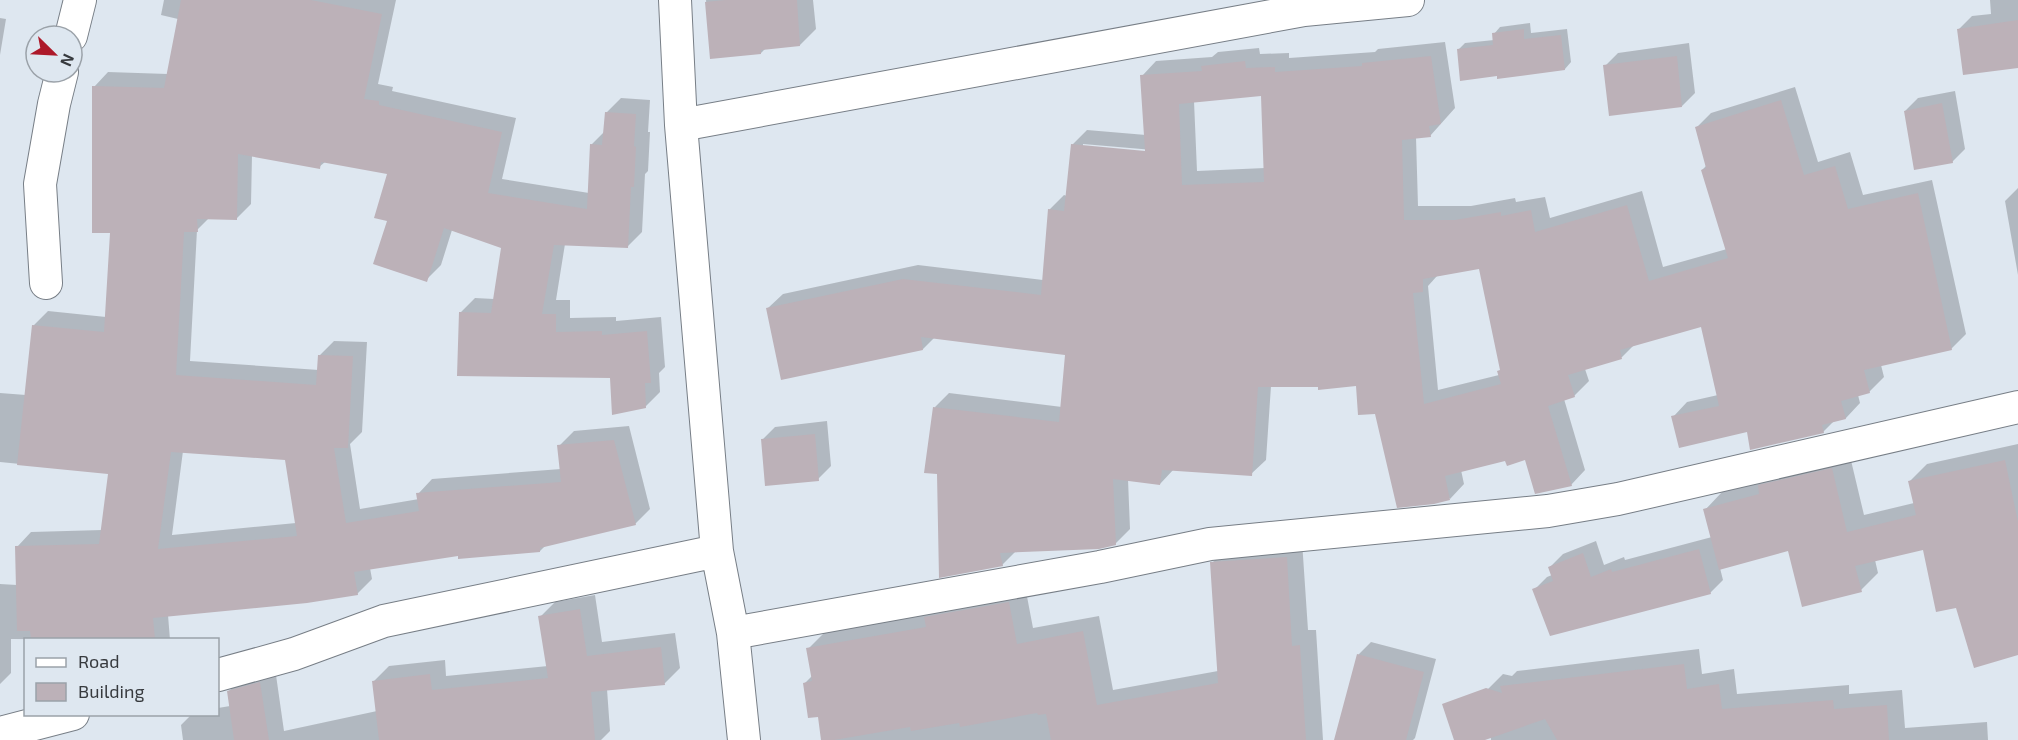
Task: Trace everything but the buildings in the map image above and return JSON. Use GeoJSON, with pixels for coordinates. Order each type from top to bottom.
{"type":"FeatureCollection","features":[{"type":"Feature","properties":{"kind":"street"},"geometry":{"type":"LineString","coordinates":[[74,24],[80,0]]}},
{"type":"Feature","properties":{"kind":"street"},"geometry":{"type":"LineString","coordinates":[[675,0],[681,125],[717,550],[733,633],[744,740]]}},
{"type":"Feature","properties":{"kind":"street"},"geometry":{"type":"LineString","coordinates":[[681,125],[1304,5],[1408,0]]}},
{"type":"Feature","properties":{"kind":"street"},"geometry":{"type":"LineString","coordinates":[[45,283],[40,184],[59,84]]}},
{"type":"Feature","properties":{"kind":"street"},"geometry":{"type":"LineString","coordinates":[[733,633],[1100,567],[1210,544],[1548,512],[1618,500],[2018,407]]}},
{"type":"Feature","properties":{"kind":"street"},"geometry":{"type":"LineString","coordinates":[[219,675],[294,654],[384,621],[717,550]]}},
{"type":"Feature","properties":{"kind":"street"},"geometry":{"type":"LineString","coordinates":[[0,733],[65,716]]}}]}
